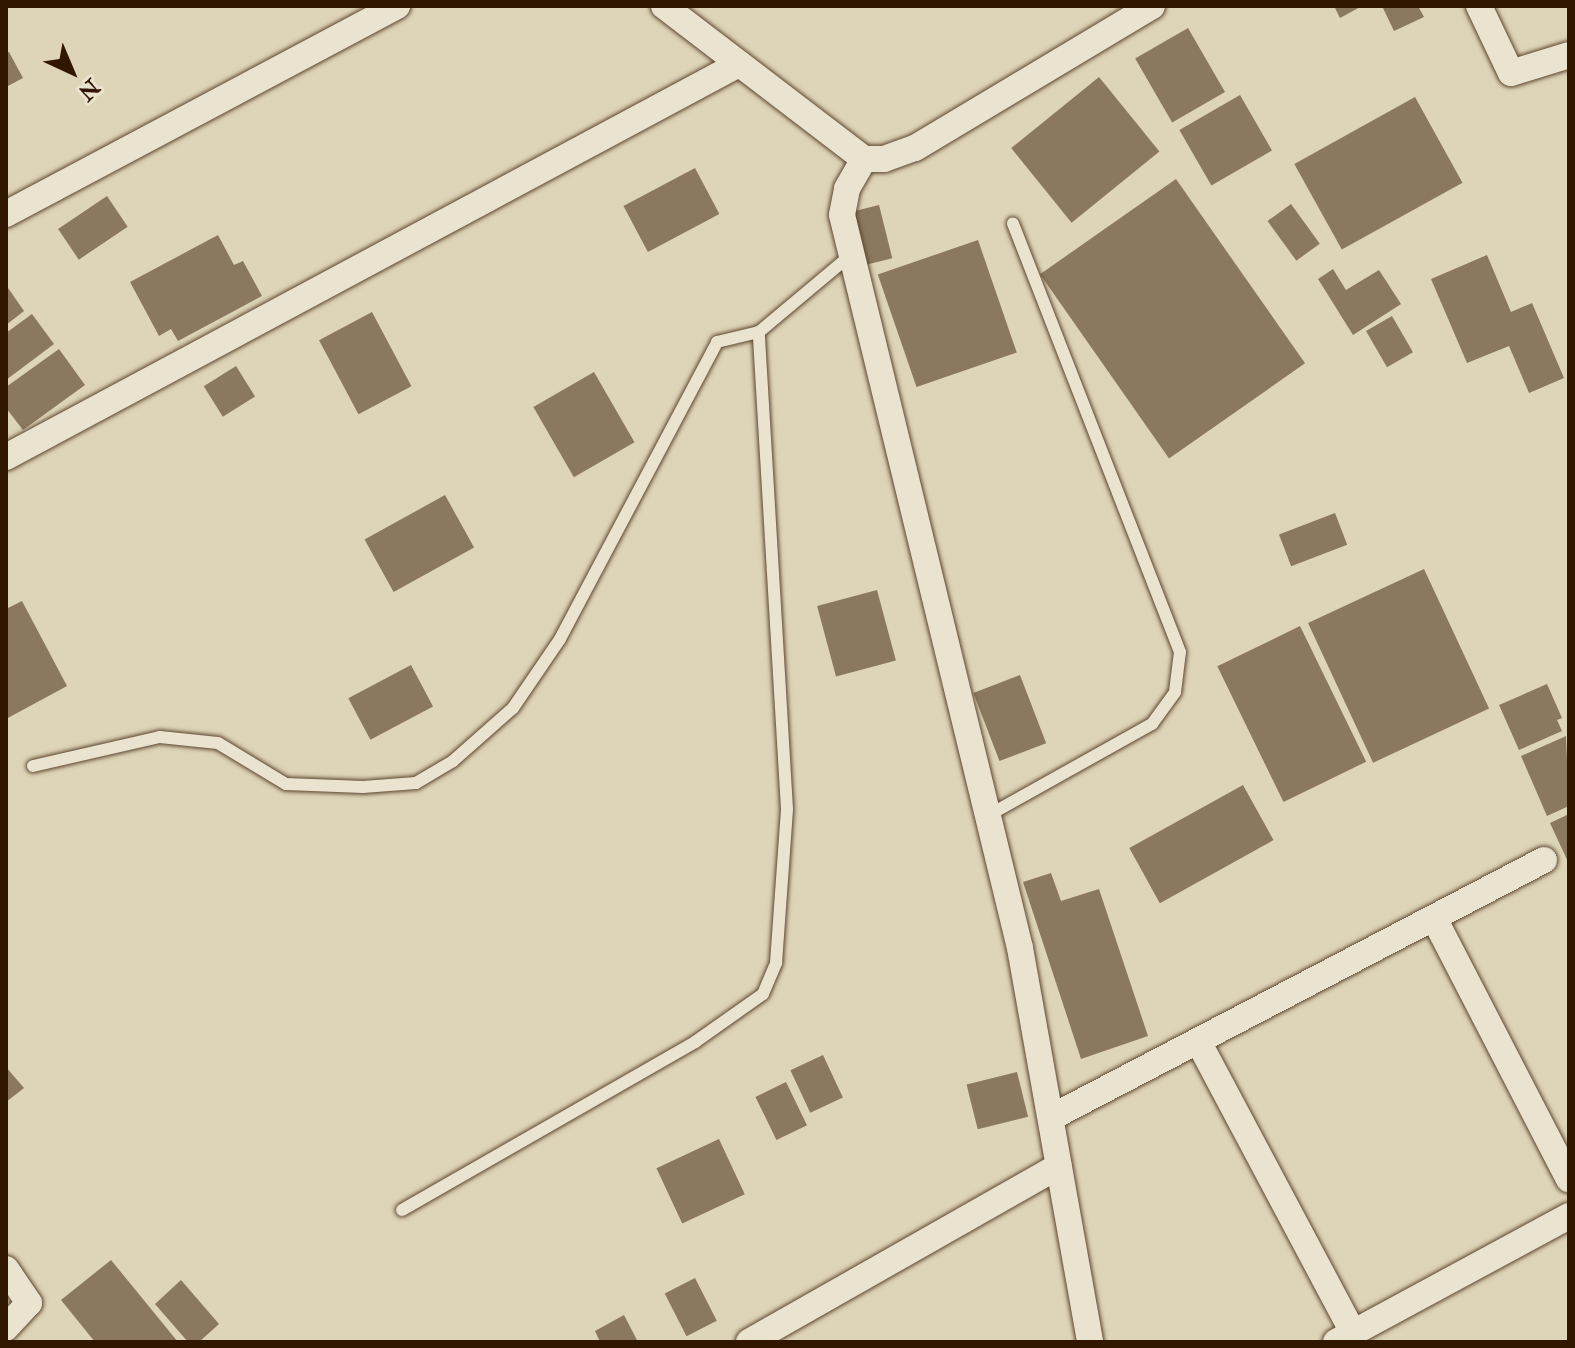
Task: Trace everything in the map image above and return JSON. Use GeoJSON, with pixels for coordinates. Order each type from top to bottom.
{"type":"FeatureCollection","features":[{"type":"Feature","properties":{"kind":"street"},"geometry":{"type":"LineString","coordinates":[[6,214],[397,6]]}},
{"type":"Feature","properties":{"kind":"street"},"geometry":{"type":"LineString","coordinates":[[664,6],[864,159],[884,159],[915,148],[1152,6]]}},
{"type":"Feature","properties":{"kind":"street"},"geometry":{"type":"LineString","coordinates":[[1479,6],[1511,73],[1569,55]]}},
{"type":"Feature","properties":{"kind":"street"},"geometry":{"type":"LineString","coordinates":[[6,457],[739,64]]}},
{"type":"Feature","properties":{"kind":"street"},"geometry":{"type":"LineString","coordinates":[[864,159],[843,201],[852,254],[989,815],[1052,1117],[1090,1342]]}},
{"type":"Feature","properties":{"kind":"street"},"geometry":{"type":"LineString","coordinates":[[1052,1117],[1544,860]]}},
{"type":"Feature","properties":{"kind":"street"},"geometry":{"type":"LineString","coordinates":[[1434,918],[1569,1179]]}},
{"type":"Feature","properties":{"kind":"street"},"geometry":{"type":"LineString","coordinates":[[1198,1041],[1345,1337],[1569,1216]]}},
{"type":"Feature","properties":{"kind":"street"},"geometry":{"type":"LineString","coordinates":[[749,1342],[1059,1166]]}},
{"type":"Feature","properties":{"kind":"street"},"geometry":{"type":"LineString","coordinates":[[6,1269],[29,1303],[6,1328]]}},
{"type":"Feature","properties":{"kind":"lane"},"geometry":{"type":"LineString","coordinates":[[989,815],[1152,724],[1175,692],[1180,652],[1013,223]]}},
{"type":"Feature","properties":{"kind":"lane"},"geometry":{"type":"LineString","coordinates":[[33,766],[160,737],[218,743],[286,784],[363,787],[416,783],[453,761],[513,708],[560,639],[717,342],[759,332],[852,254]]}},
{"type":"Feature","properties":{"kind":"lane"},"geometry":{"type":"LineString","coordinates":[[402,1210],[695,1042],[763,994],[776,963],[787,809],[759,332]]}},
{"type":"Feature","properties":{"kind":"building"},"geometry":{"type":"Polygon","coordinates":[[[1334,6],[1362,6],[1340,18],[1334,6]]]}},
{"type":"Feature","properties":{"kind":"building"},"geometry":{"type":"Polygon","coordinates":[[[1382,6],[1418,6],[1424,17],[1394,31],[1382,6]]]}},
{"type":"Feature","properties":{"kind":"building"},"geometry":{"type":"Polygon","coordinates":[[[1188,28],[1225,92],[1172,123],[1135,58],[1188,28]]]}},
{"type":"Feature","properties":{"kind":"building"},"geometry":{"type":"Polygon","coordinates":[[[9,52],[23,78],[6,87],[6,53],[9,52]]]}},
{"type":"Feature","properties":{"kind":"building"},"geometry":{"type":"Polygon","coordinates":[[[1099,77],[1159,152],[1072,223],[1011,148],[1099,77]]]}},
{"type":"Feature","properties":{"kind":"building"},"geometry":{"type":"Polygon","coordinates":[[[1240,95],[1272,150],[1211,185],[1179,130],[1240,95]]]}},
{"type":"Feature","properties":{"kind":"building"},"geometry":{"type":"Polygon","coordinates":[[[1415,97],[1463,183],[1342,250],[1294,164],[1415,97]]]}},
{"type":"Feature","properties":{"kind":"building"},"geometry":{"type":"Polygon","coordinates":[[[695,168],[719,214],[648,252],[623,206],[695,168]]]}},
{"type":"Feature","properties":{"kind":"building"},"geometry":{"type":"Polygon","coordinates":[[[1176,179],[1305,363],[1169,459],[1040,274],[1176,179]]]}},
{"type":"Feature","properties":{"kind":"building"},"geometry":{"type":"Polygon","coordinates":[[[107,196],[128,227],[79,260],[58,229],[107,196]]]}},
{"type":"Feature","properties":{"kind":"building"},"geometry":{"type":"Polygon","coordinates":[[[1291,204],[1320,244],[1296,261],[1268,221],[1291,204]]]}},
{"type":"Feature","properties":{"kind":"building"},"geometry":{"type":"Polygon","coordinates":[[[879,205],[892,258],[861,266],[848,213],[879,205]]]}},
{"type":"Feature","properties":{"kind":"building"},"geometry":{"type":"Polygon","coordinates":[[[218,235],[234,265],[243,261],[262,296],[178,341],[171,329],[159,336],[130,282],[218,235]]]}},
{"type":"Feature","properties":{"kind":"building"},"geometry":{"type":"Polygon","coordinates":[[[978,240],[1017,353],[917,387],[878,275],[978,240]]]}},
{"type":"Feature","properties":{"kind":"building"},"geometry":{"type":"Polygon","coordinates":[[[1487,255],[1511,312],[1532,303],[1564,378],[1529,393],[1509,346],[1467,363],[1431,279],[1487,255]]]}},
{"type":"Feature","properties":{"kind":"building"},"geometry":{"type":"Polygon","coordinates":[[[1333,269],[1346,290],[1379,270],[1401,304],[1353,335],[1318,279],[1333,269]]]}},
{"type":"Feature","properties":{"kind":"building"},"geometry":{"type":"Polygon","coordinates":[[[6,285],[24,311],[6,325],[6,285]]]}},
{"type":"Feature","properties":{"kind":"building"},"geometry":{"type":"Polygon","coordinates":[[[372,312],[411,386],[358,414],[319,340],[372,312]]]}},
{"type":"Feature","properties":{"kind":"building"},"geometry":{"type":"Polygon","coordinates":[[[32,314],[54,344],[6,380],[6,333],[32,314]]]}},
{"type":"Feature","properties":{"kind":"building"},"geometry":{"type":"Polygon","coordinates":[[[1392,316],[1413,352],[1387,367],[1366,331],[1392,316]]]}},
{"type":"Feature","properties":{"kind":"building"},"geometry":{"type":"Polygon","coordinates":[[[59,349],[85,385],[23,430],[6,408],[6,387],[59,349]]]}},
{"type":"Feature","properties":{"kind":"building"},"geometry":{"type":"Polygon","coordinates":[[[236,366],[255,397],[223,417],[204,386],[236,366]]]}},
{"type":"Feature","properties":{"kind":"building"},"geometry":{"type":"Polygon","coordinates":[[[594,372],[634,442],[574,477],[533,407],[594,372]]]}},
{"type":"Feature","properties":{"kind":"building"},"geometry":{"type":"Polygon","coordinates":[[[445,495],[474,547],[394,592],[365,540],[445,495]]]}},
{"type":"Feature","properties":{"kind":"building"},"geometry":{"type":"Polygon","coordinates":[[[1335,513],[1347,545],[1291,566],[1279,535],[1335,513]]]}},
{"type":"Feature","properties":{"kind":"building"},"geometry":{"type":"Polygon","coordinates":[[[1424,569],[1489,709],[1373,763],[1308,623],[1424,569]]]}},
{"type":"Feature","properties":{"kind":"building"},"geometry":{"type":"Polygon","coordinates":[[[877,590],[896,661],[836,677],[817,606],[877,590]]]}},
{"type":"Feature","properties":{"kind":"building"},"geometry":{"type":"Polygon","coordinates":[[[22,601],[67,686],[6,719],[6,609],[22,601]]]}},
{"type":"Feature","properties":{"kind":"building"},"geometry":{"type":"Polygon","coordinates":[[[1300,626],[1366,762],[1284,802],[1217,666],[1300,626]]]}},
{"type":"Feature","properties":{"kind":"building"},"geometry":{"type":"Polygon","coordinates":[[[411,665],[433,706],[370,740],[348,698],[411,665]]]}},
{"type":"Feature","properties":{"kind":"building"},"geometry":{"type":"Polygon","coordinates":[[[1020,675],[1046,743],[999,761],[973,693],[1020,675]]]}},
{"type":"Feature","properties":{"kind":"building"},"geometry":{"type":"Polygon","coordinates":[[[1547,684],[1562,718],[1557,720],[1562,731],[1519,750],[1499,705],[1547,684]]]}},
{"type":"Feature","properties":{"kind":"building"},"geometry":{"type":"Polygon","coordinates":[[[1566,736],[1569,806],[1547,816],[1521,756],[1566,736]]]}},
{"type":"Feature","properties":{"kind":"building"},"geometry":{"type":"Polygon","coordinates":[[[1243,785],[1274,840],[1160,903],[1129,848],[1243,785]]]}},
{"type":"Feature","properties":{"kind":"building"},"geometry":{"type":"Polygon","coordinates":[[[1569,814],[1569,864],[1550,823],[1569,814]]]}},
{"type":"Feature","properties":{"kind":"building"},"geometry":{"type":"Polygon","coordinates":[[[1051,873],[1061,901],[1099,889],[1148,1036],[1081,1059],[1023,882],[1051,873]]]}},
{"type":"Feature","properties":{"kind":"building"},"geometry":{"type":"Polygon","coordinates":[[[823,1055],[843,1098],[810,1113],[790,1070],[823,1055]]]}},
{"type":"Feature","properties":{"kind":"building"},"geometry":{"type":"Polygon","coordinates":[[[6,1067],[24,1088],[6,1102],[6,1067]]]}},
{"type":"Feature","properties":{"kind":"building"},"geometry":{"type":"Polygon","coordinates":[[[1017,1072],[1028,1117],[978,1129],[967,1085],[1017,1072]]]}},
{"type":"Feature","properties":{"kind":"building"},"geometry":{"type":"Polygon","coordinates":[[[786,1082],[807,1125],[776,1140],[755,1097],[786,1082]]]}},
{"type":"Feature","properties":{"kind":"building"},"geometry":{"type":"Polygon","coordinates":[[[719,1139],[745,1194],[682,1223],[656,1168],[719,1139]]]}},
{"type":"Feature","properties":{"kind":"building"},"geometry":{"type":"Polygon","coordinates":[[[111,1260],[178,1342],[95,1342],[61,1300],[111,1260]]]}},
{"type":"Feature","properties":{"kind":"building"},"geometry":{"type":"Polygon","coordinates":[[[695,1278],[717,1321],[686,1336],[665,1293],[695,1278]]]}},
{"type":"Feature","properties":{"kind":"building"},"geometry":{"type":"Polygon","coordinates":[[[181,1280],[219,1324],[199,1342],[188,1342],[155,1304],[181,1280]]]}},
{"type":"Feature","properties":{"kind":"building"},"geometry":{"type":"Polygon","coordinates":[[[624,1315],[638,1342],[600,1342],[595,1331],[624,1315]]]}}]}
